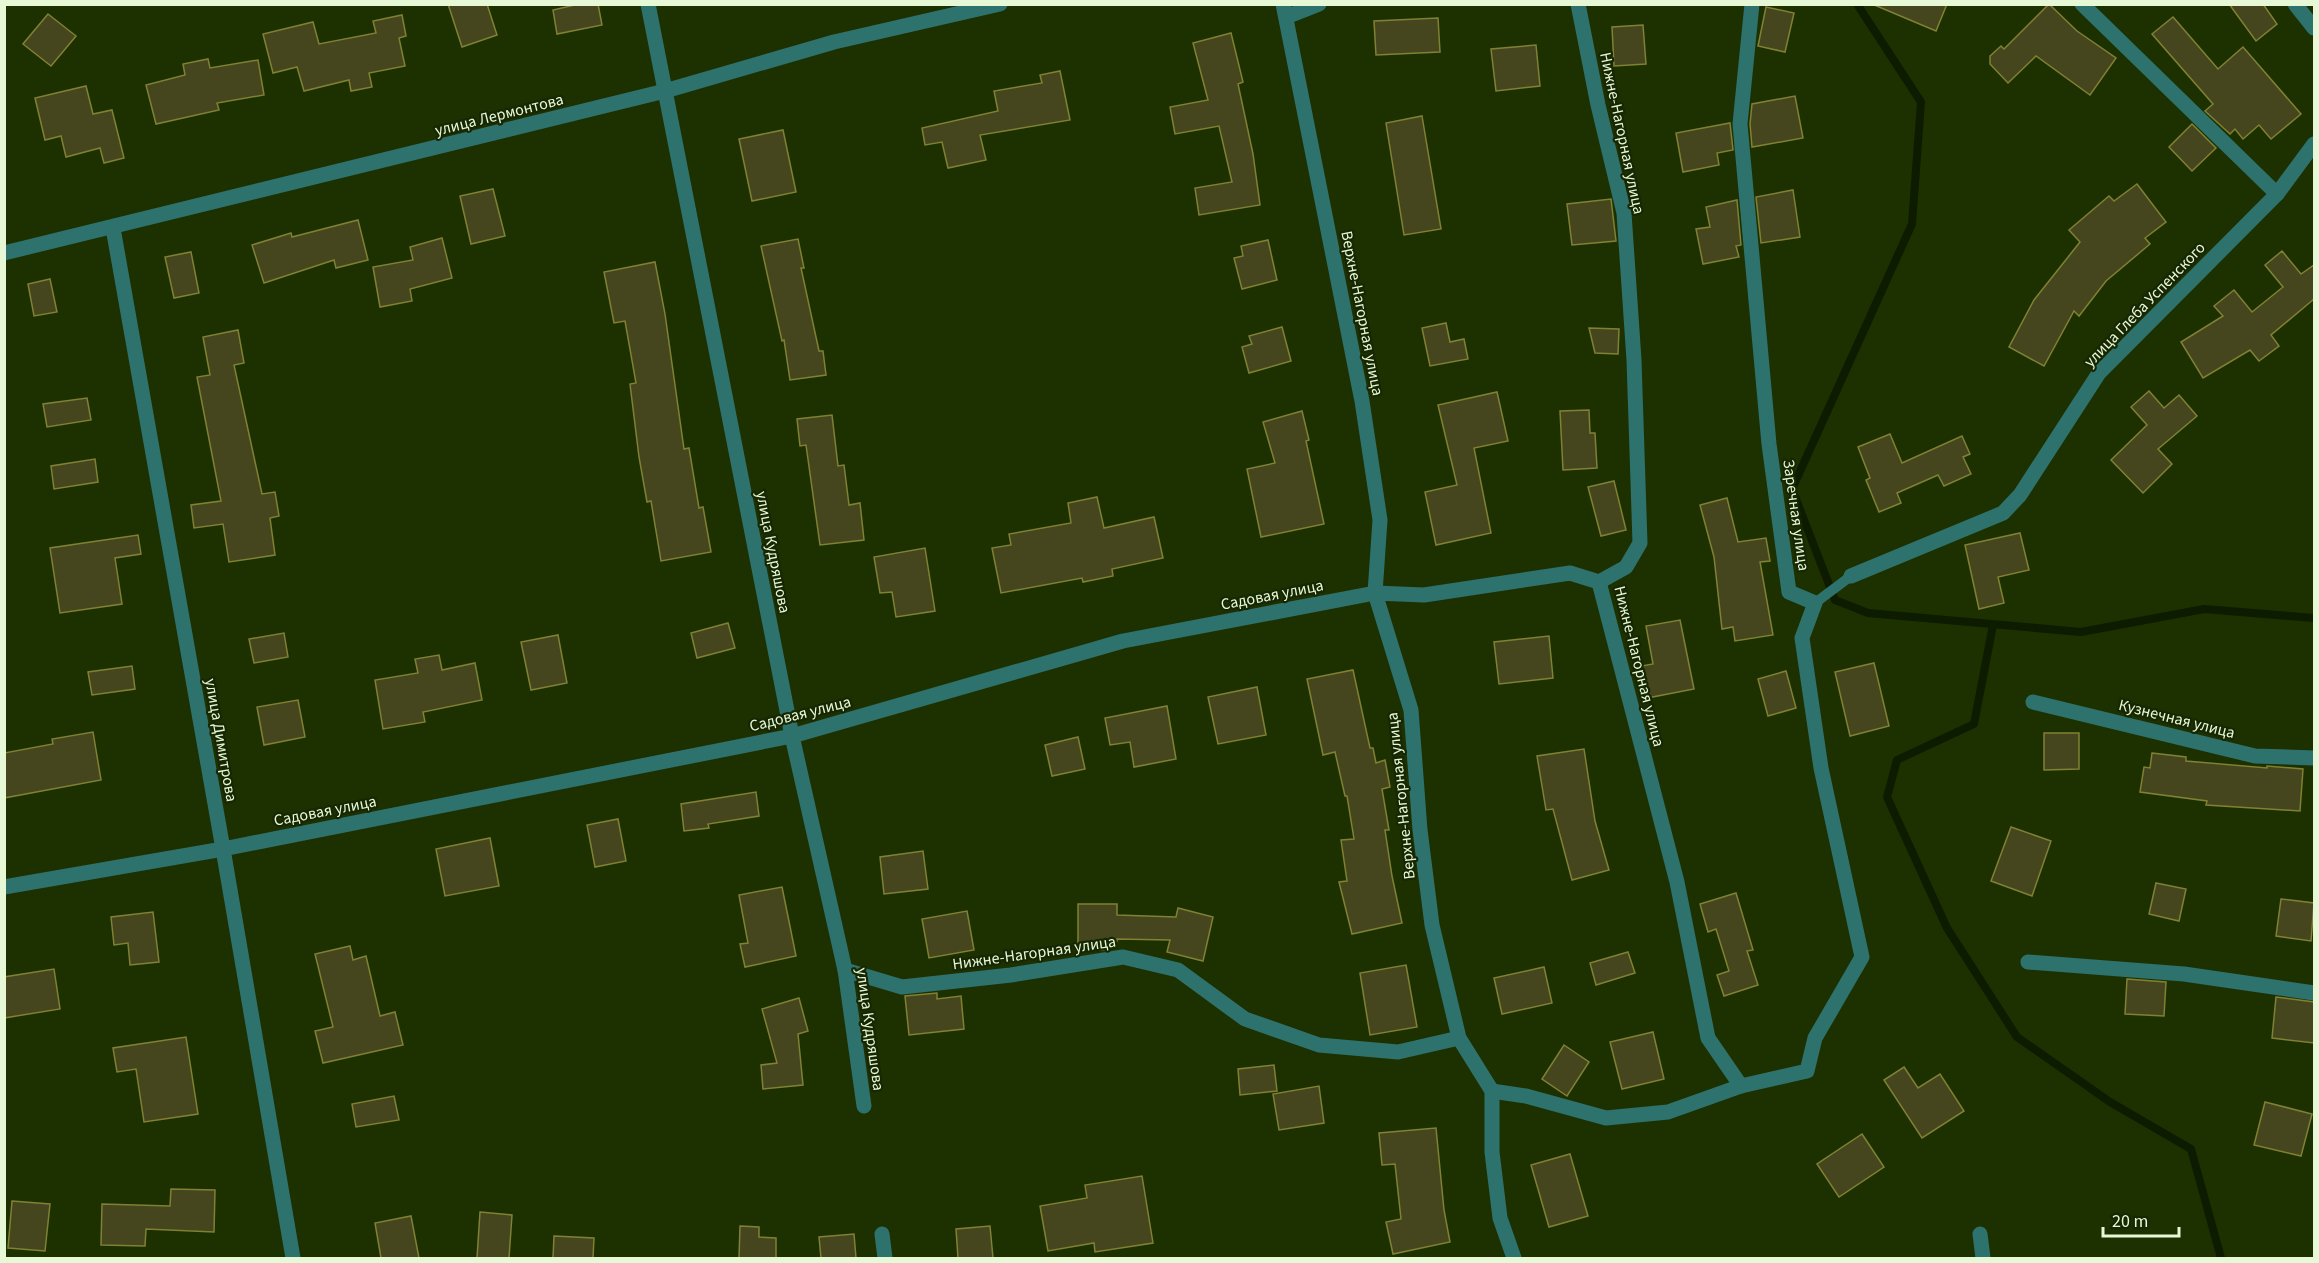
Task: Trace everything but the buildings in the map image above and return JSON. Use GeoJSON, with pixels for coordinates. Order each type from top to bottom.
{"type":"FeatureCollection","features":[{"type":"Feature","properties":{"kind":"street","name":"улица Кудряшова"},"geometry":{"type":"LineString","coordinates":[[648,4],[792,736],[845,970],[864,1106]]}},
{"type":"Feature","properties":{"kind":"street","name":"улица Лермонтова"},"geometry":{"type":"LineString","coordinates":[[4,253],[665,91],[834,42],[1000,4]]}},
{"type":"Feature","properties":{"kind":"street"},"geometry":{"type":"LineString","coordinates":[[1284,11],[1319,4]]}},
{"type":"Feature","properties":{"kind":"street","name":"Нижне-Нагорная улица"},"geometry":{"type":"LineString","coordinates":[[1578,4],[1598,105],[1624,213],[1635,360],[1640,543],[1626,567],[1599,582],[1677,882],[1708,1038],[1741,1086]]}},
{"type":"Feature","properties":{"kind":"street","name":"Заречная улица"},"geometry":{"type":"LineString","coordinates":[[1752,4],[1740,124],[1769,444],[1789,592],[1815,603]]}},
{"type":"Feature","properties":{"kind":"street"},"geometry":{"type":"LineString","coordinates":[[2082,4],[2277,194]]}},
{"type":"Feature","properties":{"kind":"street"},"geometry":{"type":"LineString","coordinates":[[2295,4],[2314,28]]}},
{"type":"Feature","properties":{"kind":"street","name":"Верхне-Нагорная улица"},"geometry":{"type":"LineString","coordinates":[[1284,11],[1362,401],[1380,520],[1375,593],[1411,710],[1420,830],[1432,925],[1459,1038],[1492,1091]]}},
{"type":"Feature","properties":{"kind":"street","name":"улица Глеба Успенского"},"geometry":{"type":"LineString","coordinates":[[1851,576],[2003,513],[2020,495],[2100,374],[2277,194],[2314,144]]}},
{"type":"Feature","properties":{"kind":"street","name":"улица Димитрова"},"geometry":{"type":"LineString","coordinates":[[113,228],[293,1258]]}},
{"type":"Feature","properties":{"kind":"street","name":"Садовая улица"},"geometry":{"type":"LineString","coordinates":[[4,887],[223,849],[792,736],[1123,641],[1375,593],[1424,595],[1570,573],[1599,582]]}},
{"type":"Feature","properties":{"kind":"street"},"geometry":{"type":"LineString","coordinates":[[1514,1258],[1500,1218],[1492,1152],[1492,1091],[1526,1096],[1606,1118],[1668,1112],[1741,1086],[1807,1071],[1815,1038],[1862,957],[1821,768],[1802,638],[1815,603]]}},
{"type":"Feature","properties":{"kind":"street","name":"Кузнечная улица"},"geometry":{"type":"LineString","coordinates":[[2033,702],[2255,756],[2314,759]]}},
{"type":"Feature","properties":{"kind":"street","name":"Нижне-Нагорная улица"},"geometry":{"type":"LineString","coordinates":[[845,970],[902,987],[1011,975],[1123,957],[1178,970],[1245,1019],[1318,1045],[1398,1052],[1459,1038]]}},
{"type":"Feature","properties":{"kind":"street"},"geometry":{"type":"LineString","coordinates":[[2028,962],[2184,974],[2314,993]]}},
{"type":"Feature","properties":{"kind":"street"},"geometry":{"type":"LineString","coordinates":[[882,1234],[885,1258]]}},
{"type":"Feature","properties":{"kind":"street"},"geometry":{"type":"LineString","coordinates":[[1980,1234],[1983,1258]]}},
{"type":"Feature","properties":{"kind":"lane"},"geometry":{"type":"LineString","coordinates":[[1815,603],[1851,576]]}},
{"type":"Feature","properties":{"kind":"waterway"},"geometry":{"type":"LineString","coordinates":[[1857,4],[1921,102],[1912,224],[1792,489],[1835,600],[1868,613],[2081,632],[2204,609],[2314,618]]}},
{"type":"Feature","properties":{"kind":"waterway"},"geometry":{"type":"LineString","coordinates":[[1993,625],[1974,724],[1897,760],[1887,797],[1947,928],[2017,1037],[2110,1102],[2191,1149],[2221,1258]]}}]}
